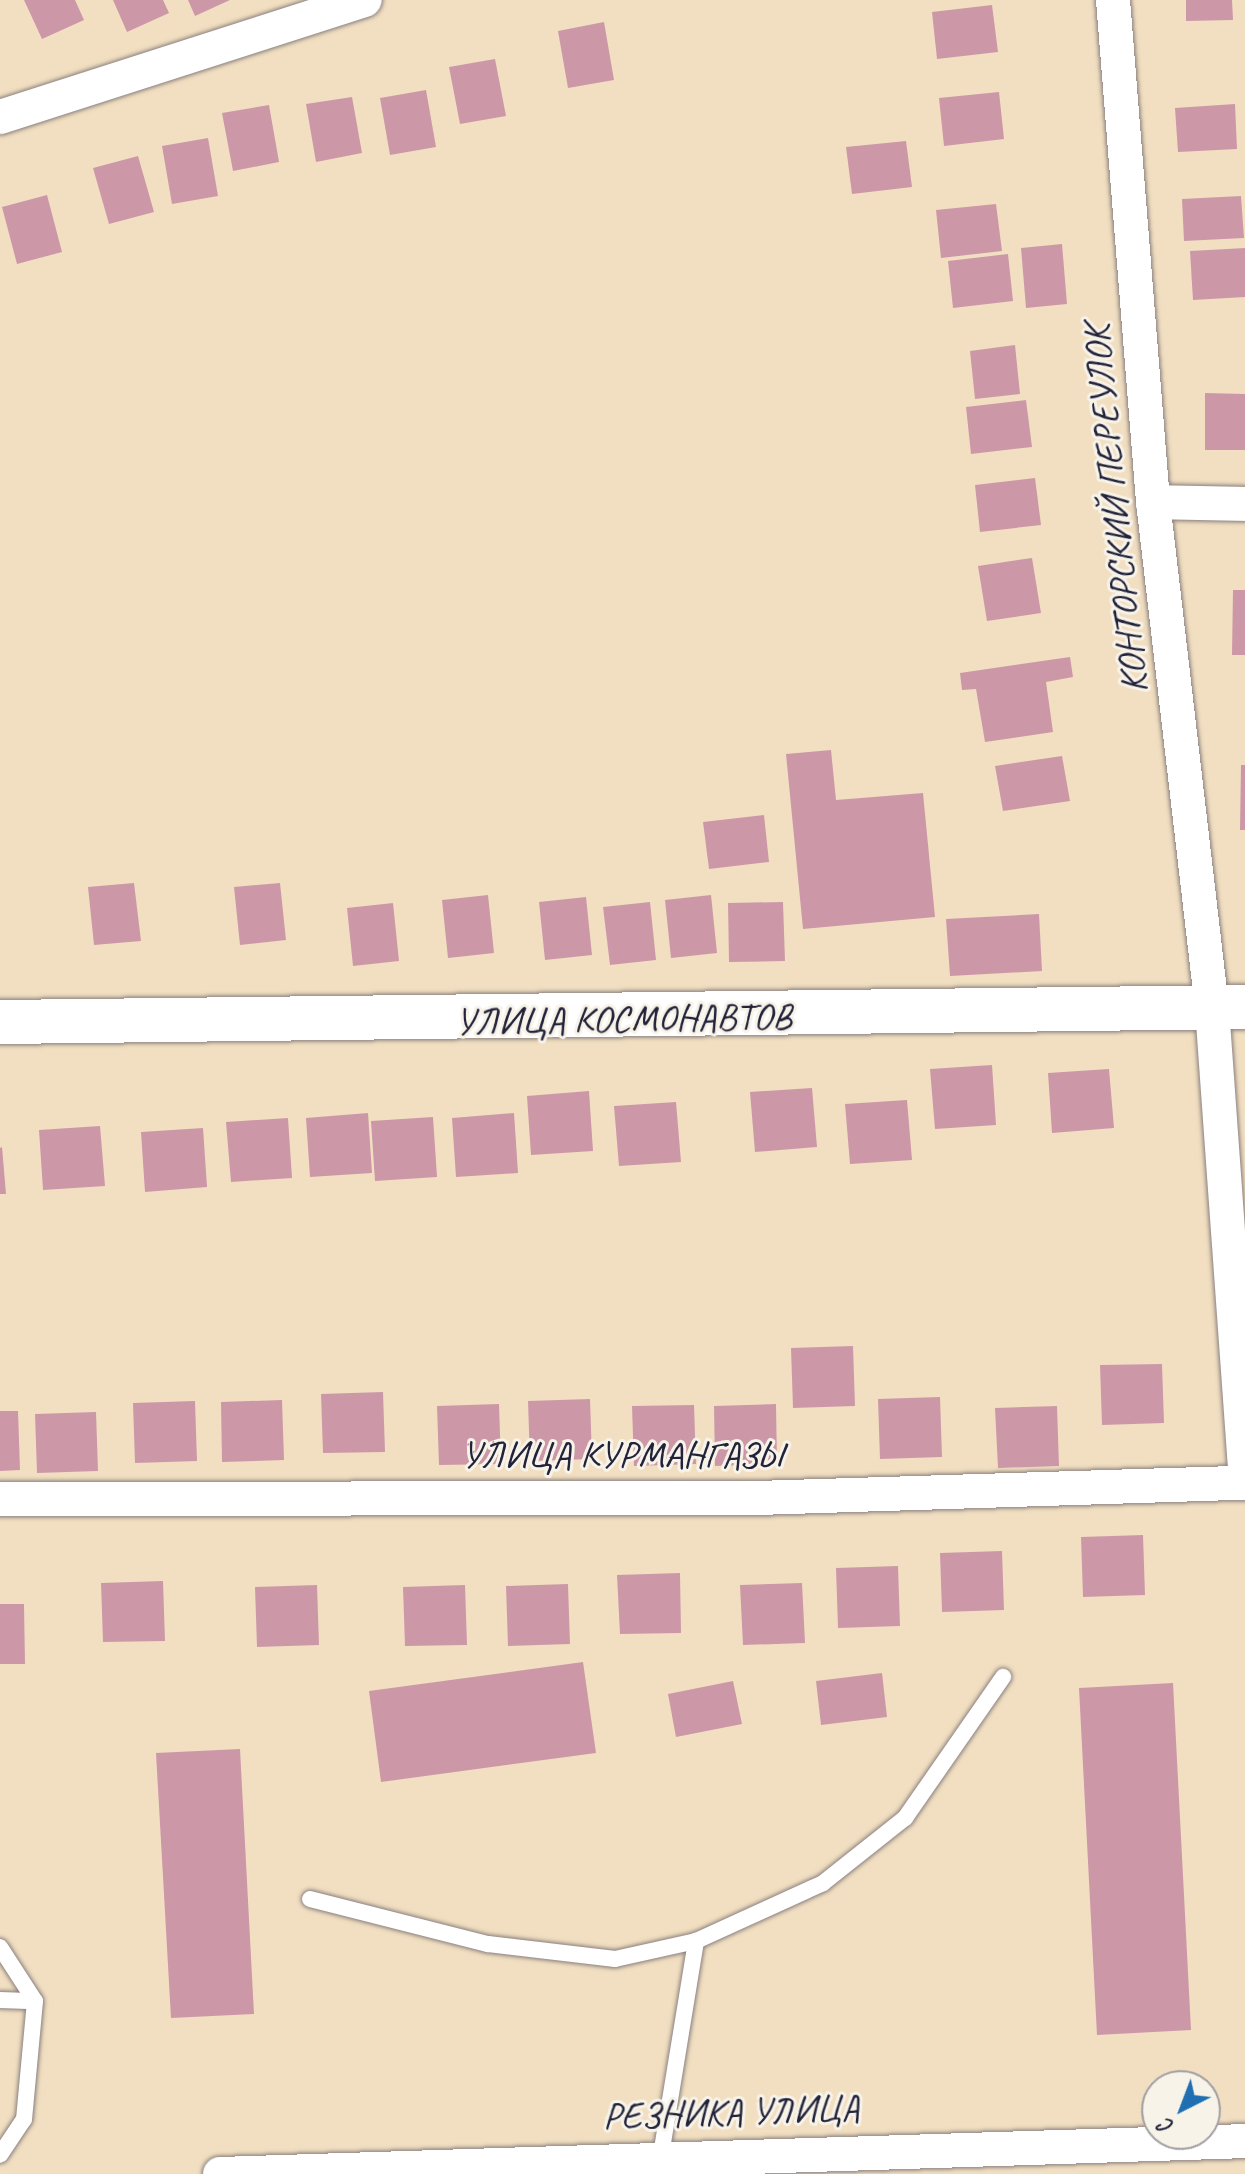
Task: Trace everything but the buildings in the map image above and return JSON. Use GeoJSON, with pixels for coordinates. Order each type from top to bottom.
{"type":"FeatureCollection","features":[{"type":"Feature","properties":{"kind":"street"},"geometry":{"type":"LineString","coordinates":[[0,117],[365,0]]}},
{"type":"Feature","properties":{"kind":"street","name":"КОНТОРСКИЙ ПЕРЕУЛОК"},"geometry":{"type":"LineString","coordinates":[[1113,0],[1153,502],[1229,1008],[1245,1463]]}},
{"type":"Feature","properties":{"kind":"street"},"geometry":{"type":"LineString","coordinates":[[1153,502],[1245,504]]}},
{"type":"Feature","properties":{"kind":"street","name":"УЛИЦА КОСМОНАВТОВ"},"geometry":{"type":"LineString","coordinates":[[0,1022],[1229,1008]]}},
{"type":"Feature","properties":{"kind":"street","name":"УЛИЦА КУРМАНГАЗЫ"},"geometry":{"type":"LineString","coordinates":[[0,1499],[757,1498],[1245,1483]]}},
{"type":"Feature","properties":{"kind":"street","name":"РЕЗНИКА УЛИЦА"},"geometry":{"type":"LineString","coordinates":[[223,2174],[534,2167],[661,2155],[821,2162],[1245,2141]]}},
{"type":"Feature","properties":{"kind":"lane"},"geometry":{"type":"LineString","coordinates":[[310,1899],[488,1944],[615,1959],[696,1941],[823,1883],[905,1818],[1003,1677]]}},
{"type":"Feature","properties":{"kind":"lane"},"geometry":{"type":"LineString","coordinates":[[661,2155],[696,1941]]}},
{"type":"Feature","properties":{"kind":"lane"},"geometry":{"type":"LineString","coordinates":[[0,1947],[35,2001],[24,2119],[0,2155]]}},
{"type":"Feature","properties":{"kind":"lane"},"geometry":{"type":"LineString","coordinates":[[0,2000],[35,2001]]}}]}
